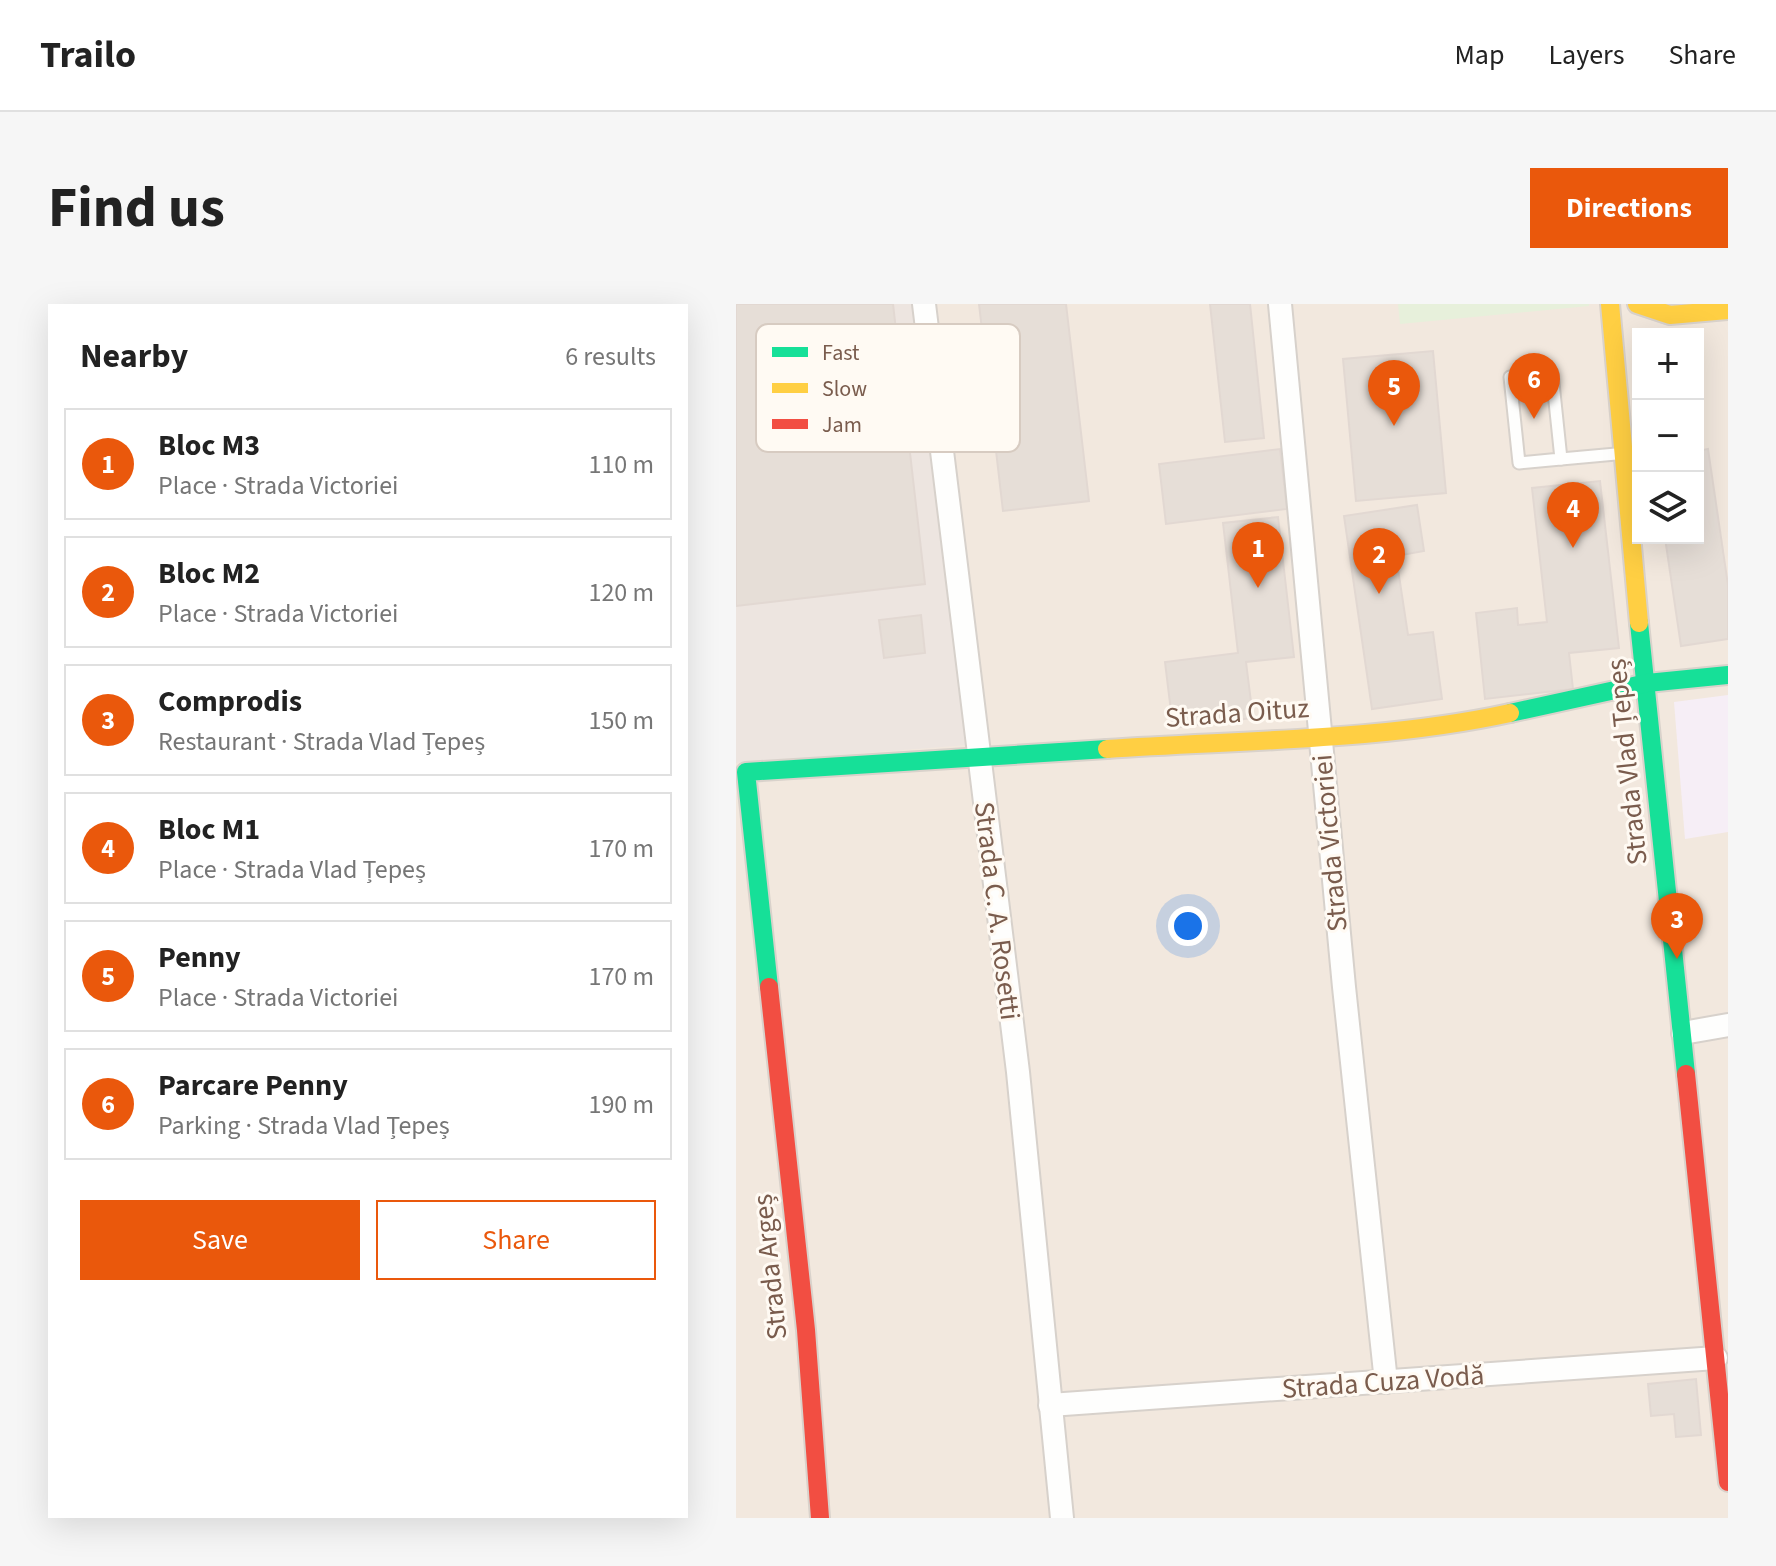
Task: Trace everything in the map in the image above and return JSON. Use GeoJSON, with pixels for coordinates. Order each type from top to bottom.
{"type":"FeatureCollection","features":[{"type":"Feature","properties":{"kind":"street","name":"Strada C. A. Rosetti"},"geometry":{"type":"LineString","coordinates":[[924,304],[927,324]]}},
{"type":"Feature","properties":{"kind":"street","name":"Strada Victoriei"},"geometry":{"type":"LineString","coordinates":[[1280,304],[1386,1382]]}},
{"type":"Feature","properties":{"kind":"street","name":"Strada Vlad Țepeș"},"geometry":{"type":"LineString","coordinates":[[1610,304],[1622,453],[1683,1033],[1722,1357],[1728,1482]]}},
{"type":"Feature","properties":{"kind":"street"},"geometry":{"type":"LineString","coordinates":[[1637,304],[1670,315]]}},
{"type":"Feature","properties":{"kind":"street"},"geometry":{"type":"LineString","coordinates":[[1616,370],[1638,332],[1670,315],[1728,310]]}},
{"type":"Feature","properties":{"kind":"street","name":"Strada C. A. Rosetti"},"geometry":{"type":"LineString","coordinates":[[943,452],[1018,1072],[1062,1518]]}},
{"type":"Feature","properties":{"kind":"street","name":"Strada Oituz"},"geometry":{"type":"LineString","coordinates":[[746,772],[978,759],[1470,722],[1647,683],[1728,675]]}},
{"type":"Feature","properties":{"kind":"street","name":"Strada Argeș"},"geometry":{"type":"LineString","coordinates":[[746,772],[806,1330],[820,1518]]}},
{"type":"Feature","properties":{"kind":"street"},"geometry":{"type":"LineString","coordinates":[[1683,1033],[1728,1025]]}},
{"type":"Feature","properties":{"kind":"street","name":"Strada Cuza Vodă"},"geometry":{"type":"LineString","coordinates":[[1050,1405],[1722,1357]]}},
{"type":"Feature","properties":{"kind":"lane"},"geometry":{"type":"LineString","coordinates":[[1561,459],[1552,373],[1510,377],[1519,463],[1561,459],[1622,453]]}},
{"type":"Feature","properties":{"kind":"shaded area"},"geometry":{"type":"Polygon","coordinates":[[[736,304],[1728,304],[1728,1518],[736,1518],[736,304]]]}},
{"type":"Feature","properties":{"kind":"shaded area"},"geometry":{"type":"Polygon","coordinates":[[[736,304],[915,304],[917,324],[756,324],[756,452],[932,452],[967,745],[736,763],[736,304]]]}},
{"type":"Feature","properties":{"kind":"shaded area"},"geometry":{"type":"Polygon","coordinates":[[[1728,695],[1728,832],[1685,839],[1674,702],[1728,695]]]}},
{"type":"Feature","properties":{"kind":"green space"},"geometry":{"type":"Polygon","coordinates":[[[1398,304],[1589,304],[1589,306],[1400,324],[1398,304]]]}},
{"type":"Feature","properties":{"kind":"building"},"geometry":{"type":"Polygon","coordinates":[[[736,304],[893,304],[895,324],[756,324],[756,452],[910,452],[925,584],[736,606],[736,304]]]}},
{"type":"Feature","properties":{"kind":"building"},"geometry":{"type":"Polygon","coordinates":[[[979,304],[1066,304],[1089,501],[1003,511],[996,452],[1020,452],[1020,324],[981,324],[979,304]]]}},
{"type":"Feature","properties":{"kind":"building"},"geometry":{"type":"Polygon","coordinates":[[[1210,304],[1250,304],[1264,438],[1225,442],[1210,304]]]}},
{"type":"Feature","properties":{"kind":"building"},"geometry":{"type":"Polygon","coordinates":[[[1433,351],[1446,493],[1356,501],[1343,359],[1433,351]]]}},
{"type":"Feature","properties":{"kind":"building"},"geometry":{"type":"Polygon","coordinates":[[[1280,449],[1287,509],[1166,524],[1159,464],[1280,449]]]}},
{"type":"Feature","properties":{"kind":"building"},"geometry":{"type":"Polygon","coordinates":[[[1708,449],[1728,585],[1728,639],[1681,646],[1666,544],[1704,544],[1704,450],[1708,449]]]}},
{"type":"Feature","properties":{"kind":"building"},"geometry":{"type":"Polygon","coordinates":[[[1600,481],[1619,648],[1569,653],[1573,689],[1485,699],[1476,613],[1517,608],[1518,625],[1547,622],[1532,488],[1600,481]]]}},
{"type":"Feature","properties":{"kind":"building"},"geometry":{"type":"Polygon","coordinates":[[[1417,505],[1424,551],[1396,556],[1408,635],[1433,632],[1442,699],[1372,709],[1344,516],[1417,505]]]}},
{"type":"Feature","properties":{"kind":"building"},"geometry":{"type":"Polygon","coordinates":[[[1278,517],[1294,657],[1246,662],[1253,718],[1173,728],[1165,662],[1238,653],[1223,523],[1278,517]]]}},
{"type":"Feature","properties":{"kind":"building"},"geometry":{"type":"Polygon","coordinates":[[[921,615],[925,653],[884,658],[879,620],[921,615]]]}},
{"type":"Feature","properties":{"kind":"building"},"geometry":{"type":"Polygon","coordinates":[[[1696,1379],[1701,1435],[1676,1437],[1674,1414],[1651,1416],[1648,1384],[1696,1379]]]}},
{"type":"Feature","properties":{"kind":"traffic: fast"},"geometry":{"type":"LineString","coordinates":[[1639,623],[1686,1074]]}},
{"type":"Feature","properties":{"kind":"traffic: fast"},"geometry":{"type":"LineString","coordinates":[[1510,713],[1647,683],[1728,675]]}},
{"type":"Feature","properties":{"kind":"traffic: fast"},"geometry":{"type":"LineString","coordinates":[[769,987],[746,772],[1107,749]]}},
{"type":"Feature","properties":{"kind":"traffic: slow"},"geometry":{"type":"LineString","coordinates":[[1610,304],[1639,623]]}},
{"type":"Feature","properties":{"kind":"traffic: slow"},"geometry":{"type":"LineString","coordinates":[[1637,304],[1670,315],[1728,310]]}},
{"type":"Feature","properties":{"kind":"traffic: slow"},"geometry":{"type":"LineString","coordinates":[[1107,749],[1361,734],[1510,713]]}},
{"type":"Feature","properties":{"kind":"traffic: jam"},"geometry":{"type":"LineString","coordinates":[[769,987],[806,1330],[820,1518]]}},
{"type":"Feature","properties":{"kind":"traffic: jam"},"geometry":{"type":"LineString","coordinates":[[1686,1074],[1728,1482]]}},
{"type":"Feature","properties":{"kind":"place","name":"Parcare Penny"},"geometry":{"type":"Point","coordinates":[1534,419]}},
{"type":"Feature","properties":{"kind":"place","name":"Penny"},"geometry":{"type":"Point","coordinates":[1394,426]}},
{"type":"Feature","properties":{"kind":"place","name":"Bloc M1"},"geometry":{"type":"Point","coordinates":[1573,548]}},
{"type":"Feature","properties":{"kind":"place","name":"Bloc M3"},"geometry":{"type":"Point","coordinates":[1258,588]}},
{"type":"Feature","properties":{"kind":"place","name":"Bloc M2"},"geometry":{"type":"Point","coordinates":[1379,594]}},
{"type":"Feature","properties":{"kind":"place","name":"Comprodis"},"geometry":{"type":"Point","coordinates":[1677,959]}}]}
